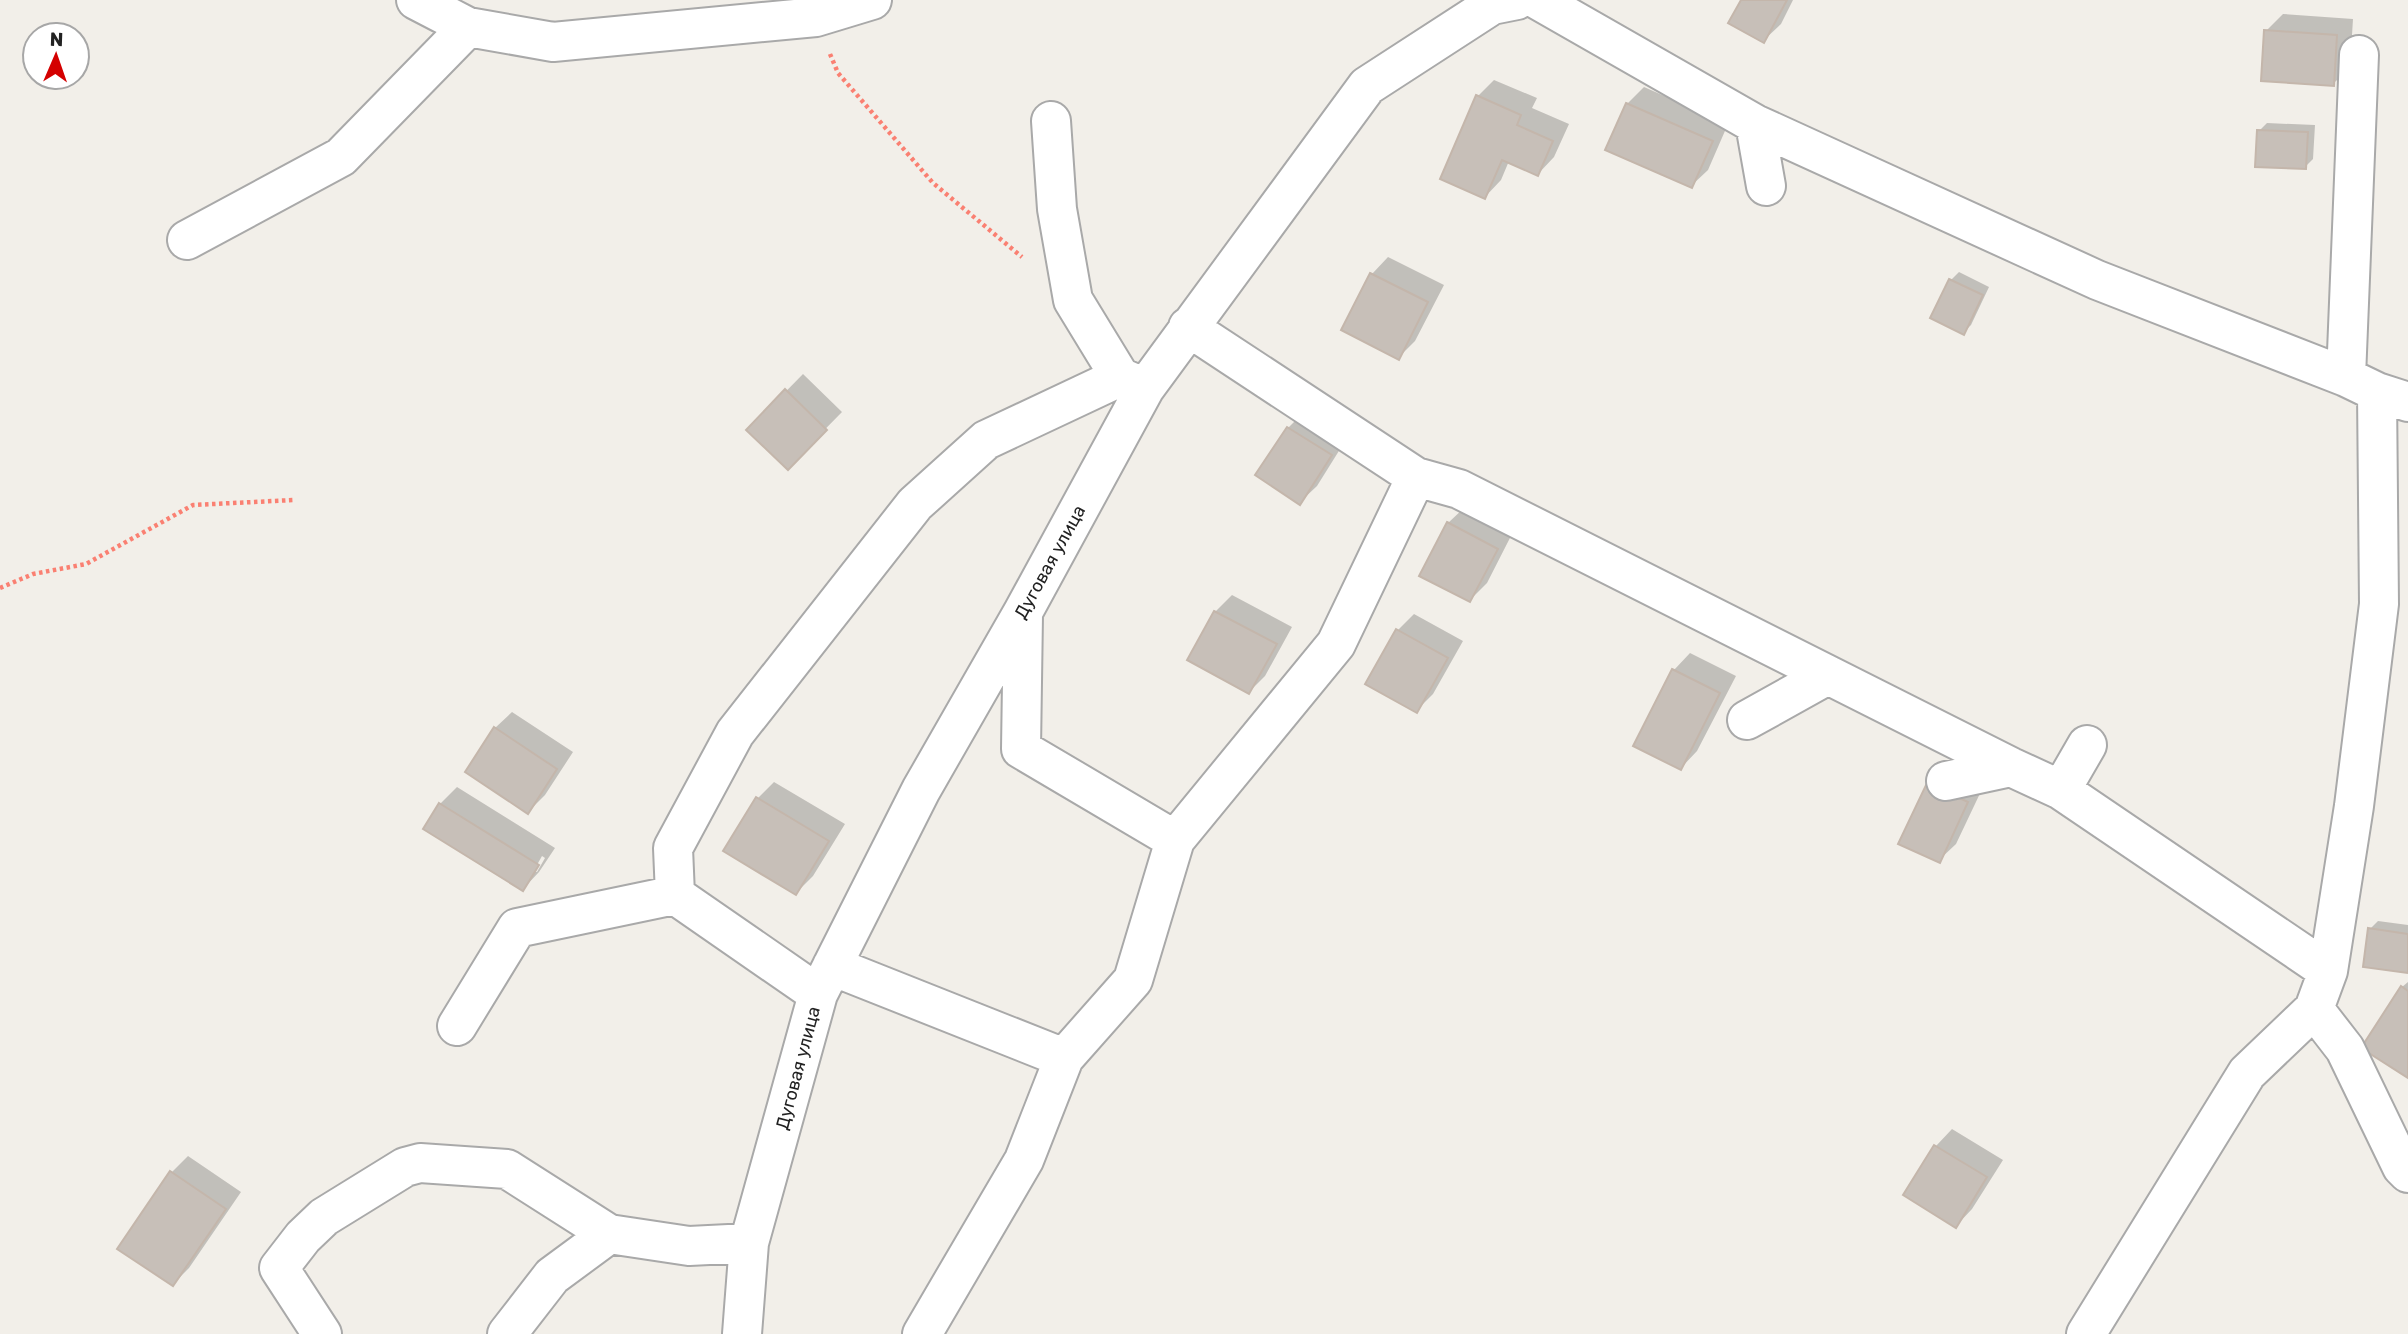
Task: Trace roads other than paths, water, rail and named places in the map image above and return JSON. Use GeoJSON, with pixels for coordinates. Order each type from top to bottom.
{"type":"FeatureCollection","features":[{"type":"Feature","properties":{"kind":"street"},"geometry":{"type":"LineString","coordinates":[[416,0],[468,27],[553,42],[816,18],[872,0]]}},
{"type":"Feature","properties":{"kind":"street"},"geometry":{"type":"LineString","coordinates":[[1538,0],[1755,124],[2097,280],[2377,390]]}},
{"type":"Feature","properties":{"kind":"street","name":"Дуговая улица"},"geometry":{"type":"LineString","coordinates":[[742,1334],[749,1243],[825,980],[921,790],[1023,612],[1133,382],[1188,327],[1367,86],[1499,2]]}},
{"type":"Feature","properties":{"kind":"street"},"geometry":{"type":"LineString","coordinates":[[187,240],[341,157],[468,27]]}},
{"type":"Feature","properties":{"kind":"street"},"geometry":{"type":"LineString","coordinates":[[2086,1334],[2247,1073],[2314,1009],[2328,971],[2354,806],[2379,604],[2377,390],[2359,55]]}},
{"type":"Feature","properties":{"kind":"street"},"geometry":{"type":"LineString","coordinates":[[675,895],[673,848],[735,733],[915,504],[986,440],[1133,382],[1073,300],[1057,209],[1051,121]]}},
{"type":"Feature","properties":{"kind":"street"},"geometry":{"type":"LineString","coordinates":[[1755,124],[1766,186]]}},
{"type":"Feature","properties":{"kind":"street"},"geometry":{"type":"LineString","coordinates":[[1188,327],[1416,477],[1459,489],[2061,790],[2328,971]]}},
{"type":"Feature","properties":{"kind":"street"},"geometry":{"type":"LineString","coordinates":[[922,1334],[1024,1160],[1063,1058],[1133,980],[1175,840],[1336,644],[1416,477]]}},
{"type":"Feature","properties":{"kind":"street"},"geometry":{"type":"LineString","coordinates":[[1023,612],[1021,749],[1175,840]]}},
{"type":"Feature","properties":{"kind":"street"},"geometry":{"type":"LineString","coordinates":[[1746,720],[1828,675]]}},
{"type":"Feature","properties":{"kind":"street"},"geometry":{"type":"LineString","coordinates":[[2061,790],[2087,745]]}},
{"type":"Feature","properties":{"kind":"street"},"geometry":{"type":"LineString","coordinates":[[1946,781],[2011,767]]}},
{"type":"Feature","properties":{"kind":"street"},"geometry":{"type":"LineString","coordinates":[[457,1026],[517,928],[675,895],[825,980],[1063,1058]]}},
{"type":"Feature","properties":{"kind":"street"},"geometry":{"type":"LineString","coordinates":[[2314,1009],[2345,1049],[2402,1167],[2408,1173]]}},
{"type":"Feature","properties":{"kind":"street"},"geometry":{"type":"LineString","coordinates":[[322,1334],[279,1268],[303,1237],[324,1217],[405,1167],[420,1163],[507,1169],[609,1234],[689,1246],[749,1243]]}},
{"type":"Feature","properties":{"kind":"street"},"geometry":{"type":"LineString","coordinates":[[507,1334],[552,1276],[609,1234]]}}]}
